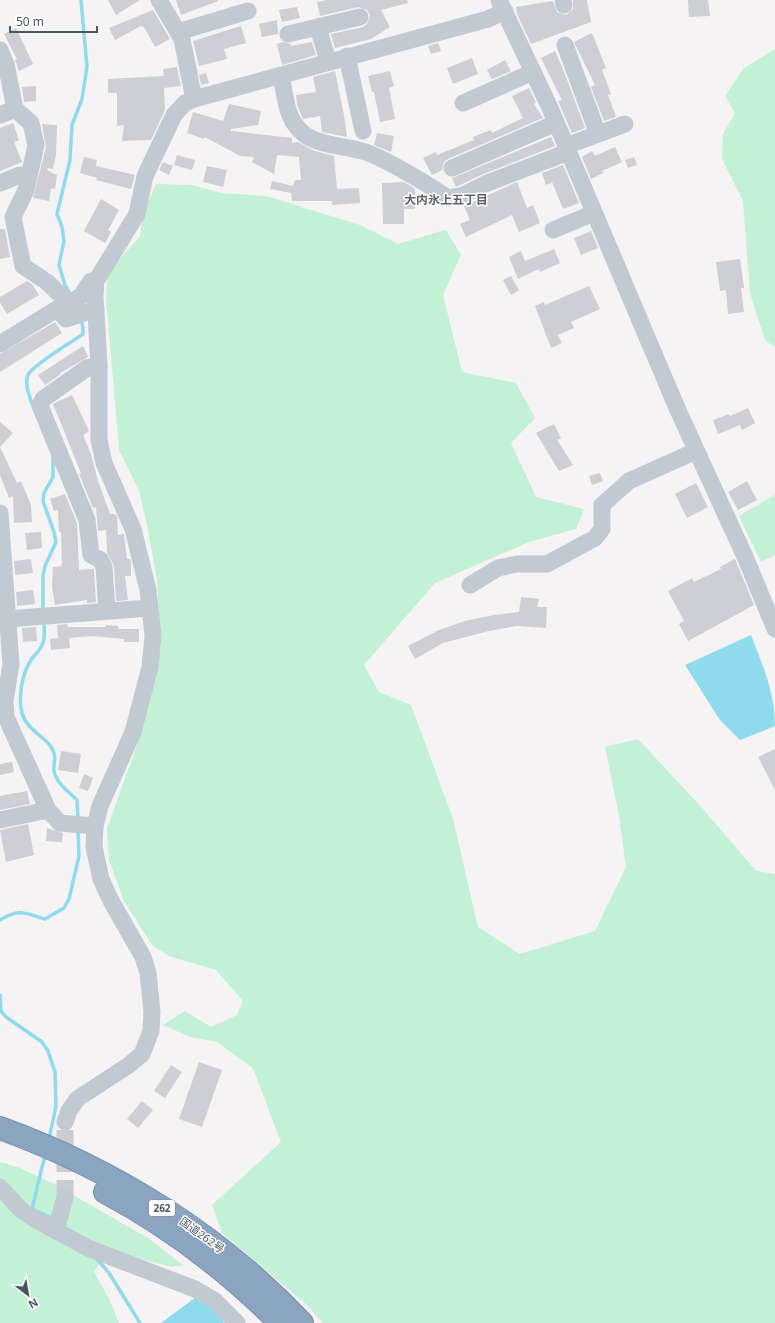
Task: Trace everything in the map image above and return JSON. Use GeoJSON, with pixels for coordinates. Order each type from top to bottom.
{"type":"FeatureCollection","features":[{"type":"Feature","properties":{"kind":"highway","name":"国道262号"},"geometry":{"type":"LineString","coordinates":[[0,1128],[48,1146],[80,1162],[182,1220],[231,1256],[264,1284],[302,1323]]}},
{"type":"Feature","properties":{"kind":"highway","name":"国道262号"},"geometry":{"type":"LineString","coordinates":[[0,1144],[58,1167],[113,1196],[172,1234],[228,1275],[256,1299],[280,1323]]}},
{"type":"Feature","properties":{"kind":"street"},"geometry":{"type":"LineString","coordinates":[[159,0],[182,38],[194,99]]}},
{"type":"Feature","properties":{"kind":"street"},"geometry":{"type":"LineString","coordinates":[[65,1122],[69,1111],[77,1099],[129,1065],[142,1054],[151,1031],[152,1012],[148,973],[143,957],[110,899],[101,879],[94,847],[95,826],[100,806],[133,732],[150,667],[153,635],[148,590],[133,529],[104,463],[99,440],[99,366],[94,296],[96,282],[137,214],[145,176],[174,115],[185,103],[194,99],[281,76],[328,61],[488,19],[502,6],[556,123],[696,451],[775,629]]}},
{"type":"Feature","properties":{"kind":"street"},"geometry":{"type":"LineString","coordinates":[[178,32],[248,11]]}},
{"type":"Feature","properties":{"kind":"street"},"geometry":{"type":"LineString","coordinates":[[288,34],[360,17]]}},
{"type":"Feature","properties":{"kind":"street"},"geometry":{"type":"LineString","coordinates":[[318,27],[328,61]]}},
{"type":"Feature","properties":{"kind":"street"},"geometry":{"type":"LineString","coordinates":[[565,45],[598,134]]}},
{"type":"Feature","properties":{"kind":"street"},"geometry":{"type":"LineString","coordinates":[[0,50],[6,64],[8,112],[32,122],[36,145],[26,190],[13,216],[23,266],[47,282],[69,304],[81,296],[91,281],[96,282]]}},
{"type":"Feature","properties":{"kind":"street"},"geometry":{"type":"LineString","coordinates":[[348,56],[363,131]]}},
{"type":"Feature","properties":{"kind":"street"},"geometry":{"type":"LineString","coordinates":[[463,103],[533,72]]}},
{"type":"Feature","properties":{"kind":"street"},"geometry":{"type":"LineString","coordinates":[[281,76],[285,106],[304,134],[321,141],[372,155],[448,198],[461,196],[598,134],[625,124]]}},
{"type":"Feature","properties":{"kind":"street"},"geometry":{"type":"LineString","coordinates":[[452,168],[472,154],[506,150],[556,123]]}},
{"type":"Feature","properties":{"kind":"street"},"geometry":{"type":"LineString","coordinates":[[0,182],[20,176],[29,177]]}},
{"type":"Feature","properties":{"kind":"street"},"geometry":{"type":"LineString","coordinates":[[553,230],[594,213]]}},
{"type":"Feature","properties":{"kind":"street"},"geometry":{"type":"LineString","coordinates":[[0,344],[56,309],[66,319],[96,309]]}},
{"type":"Feature","properties":{"kind":"street"},"geometry":{"type":"LineString","coordinates":[[99,366],[88,368],[43,399],[40,406],[87,520],[91,555],[101,560],[104,567],[107,611]]}},
{"type":"Feature","properties":{"kind":"street"},"geometry":{"type":"LineString","coordinates":[[470,586],[498,568],[518,564],[547,564],[595,538],[602,529],[602,504],[630,481],[696,451]]}},
{"type":"Feature","properties":{"kind":"street"},"geometry":{"type":"LineString","coordinates":[[0,513],[11,664],[5,701],[6,717],[48,810],[60,822],[95,826]]}},
{"type":"Feature","properties":{"kind":"street"},"geometry":{"type":"LineString","coordinates":[[754,580],[766,589],[775,601]]}},
{"type":"Feature","properties":{"kind":"street"},"geometry":{"type":"LineString","coordinates":[[8,619],[149,608]]}},
{"type":"Feature","properties":{"kind":"street"},"geometry":{"type":"LineString","coordinates":[[0,820],[48,810]]}},
{"type":"Feature","properties":{"kind":"street"},"geometry":{"type":"LineString","coordinates":[[0,1187],[21,1210],[36,1220],[88,1248],[195,1289],[214,1300],[237,1323]]}},
{"type":"Feature","properties":{"kind":"street"},"geometry":{"type":"LineString","coordinates":[[56,1230],[65,1197]]}},
{"type":"Feature","properties":{"kind":"green space"},"geometry":{"type":"Polygon","coordinates":[[[775,49],[775,347],[765,340],[750,293],[743,201],[722,159],[723,134],[735,113],[725,96],[744,68],[775,49]]]}},
{"type":"Feature","properties":{"kind":"green space"},"geometry":{"type":"Polygon","coordinates":[[[156,184],[191,185],[222,193],[266,196],[360,225],[398,244],[446,230],[461,255],[443,295],[462,372],[516,383],[535,418],[511,443],[536,497],[584,509],[576,529],[529,542],[435,583],[364,665],[379,692],[411,705],[453,819],[478,927],[520,954],[595,931],[626,867],[619,815],[605,747],[638,739],[703,809],[756,871],[775,874],[775,1323],[323,1323],[307,1305],[222,1233],[212,1205],[281,1142],[253,1068],[217,1042],[190,1037],[163,1025],[185,1011],[211,1027],[237,1015],[243,1001],[216,970],[169,956],[152,945],[124,901],[109,860],[107,828],[135,751],[148,704],[161,644],[157,580],[147,525],[139,491],[119,450],[106,298],[108,271],[140,237],[143,213],[156,184]]]}},
{"type":"Feature","properties":{"kind":"green space"},"geometry":{"type":"Polygon","coordinates":[[[775,495],[775,555],[761,562],[739,516],[775,495]]]}},
{"type":"Feature","properties":{"kind":"green space"},"geometry":{"type":"Polygon","coordinates":[[[0,1162],[20,1168],[54,1184],[148,1238],[183,1265],[172,1267],[108,1250],[94,1272],[109,1299],[119,1323],[0,1323],[0,1162]]]}},
{"type":"Feature","properties":{"kind":"water"},"geometry":{"type":"Polygon","coordinates":[[[751,635],[771,691],[775,726],[740,740],[720,720],[685,665],[751,635]]]}},
{"type":"Feature","properties":{"kind":"water"},"geometry":{"type":"Polygon","coordinates":[[[196,1297],[220,1315],[224,1323],[161,1323],[196,1297]]]}},
{"type":"Feature","properties":{"kind":"building"},"geometry":{"type":"Polygon","coordinates":[[[108,0],[140,0],[116,15],[108,0]]]}},
{"type":"Feature","properties":{"kind":"building"},"geometry":{"type":"Polygon","coordinates":[[[176,0],[218,0],[218,1],[181,15],[176,0]]]}},
{"type":"Feature","properties":{"kind":"building"},"geometry":{"type":"Polygon","coordinates":[[[327,0],[407,0],[408,3],[381,10],[390,27],[371,39],[335,48],[331,34],[363,27],[367,24],[370,15],[367,10],[358,7],[320,16],[317,2],[327,0]]]}},
{"type":"Feature","properties":{"kind":"building"},"geometry":{"type":"Polygon","coordinates":[[[573,0],[587,0],[591,22],[531,44],[517,14],[516,7],[553,1],[557,12],[566,15],[573,9],[573,0]]]}},
{"type":"Feature","properties":{"kind":"building"},"geometry":{"type":"Polygon","coordinates":[[[688,0],[708,0],[710,16],[689,17],[688,0]]]}},
{"type":"Feature","properties":{"kind":"building"},"geometry":{"type":"Polygon","coordinates":[[[297,7],[300,18],[282,22],[279,10],[297,7]]]}},
{"type":"Feature","properties":{"kind":"building"},"geometry":{"type":"Polygon","coordinates":[[[153,10],[170,39],[155,47],[144,27],[141,26],[115,40],[109,28],[153,10]]]}},
{"type":"Feature","properties":{"kind":"building"},"geometry":{"type":"Polygon","coordinates":[[[277,20],[278,34],[262,37],[259,24],[277,20]]]}},
{"type":"Feature","properties":{"kind":"building"},"geometry":{"type":"Polygon","coordinates":[[[241,26],[246,43],[224,49],[227,59],[199,66],[193,41],[241,26]]]}},
{"type":"Feature","properties":{"kind":"building"},"geometry":{"type":"Polygon","coordinates":[[[16,28],[33,64],[19,71],[15,60],[17,59],[4,34],[16,28]]]}},
{"type":"Feature","properties":{"kind":"building"},"geometry":{"type":"Polygon","coordinates":[[[592,33],[606,68],[602,70],[611,94],[608,95],[616,117],[604,121],[591,87],[595,85],[574,42],[592,33]]]}},
{"type":"Feature","properties":{"kind":"building"},"geometry":{"type":"Polygon","coordinates":[[[283,42],[291,44],[291,46],[312,42],[316,55],[282,65],[277,44],[283,42]]]}},
{"type":"Feature","properties":{"kind":"building"},"geometry":{"type":"Polygon","coordinates":[[[438,43],[441,51],[431,54],[428,46],[438,43]]]}},
{"type":"Feature","properties":{"kind":"building"},"geometry":{"type":"Polygon","coordinates":[[[555,51],[585,128],[572,133],[558,101],[562,100],[541,58],[555,51]]]}},
{"type":"Feature","properties":{"kind":"building"},"geometry":{"type":"Polygon","coordinates":[[[472,58],[478,74],[453,84],[447,68],[472,58]]]}},
{"type":"Feature","properties":{"kind":"building"},"geometry":{"type":"Polygon","coordinates":[[[505,60],[511,71],[492,79],[487,70],[505,60]]]}},
{"type":"Feature","properties":{"kind":"building"},"geometry":{"type":"Polygon","coordinates":[[[177,67],[181,86],[164,88],[165,110],[151,140],[122,141],[124,125],[117,126],[117,93],[108,93],[108,79],[164,76],[163,69],[177,67]]]}},
{"type":"Feature","properties":{"kind":"building"},"geometry":{"type":"Polygon","coordinates":[[[335,71],[347,137],[322,132],[320,116],[303,119],[297,105],[296,95],[316,92],[313,77],[335,71]]]}},
{"type":"Feature","properties":{"kind":"building"},"geometry":{"type":"Polygon","coordinates":[[[390,71],[394,86],[389,88],[395,119],[380,122],[374,92],[372,92],[368,76],[390,71]]]}},
{"type":"Feature","properties":{"kind":"building"},"geometry":{"type":"Polygon","coordinates":[[[206,73],[209,83],[201,85],[199,75],[206,73]]]}},
{"type":"Feature","properties":{"kind":"building"},"geometry":{"type":"Polygon","coordinates":[[[36,86],[36,101],[24,102],[22,87],[36,86]]]}},
{"type":"Feature","properties":{"kind":"building"},"geometry":{"type":"Polygon","coordinates":[[[529,88],[536,103],[534,104],[543,118],[448,159],[444,162],[442,170],[432,175],[423,158],[436,152],[437,155],[474,140],[473,137],[491,130],[492,133],[523,118],[512,96],[529,88]]]}},
{"type":"Feature","properties":{"kind":"building"},"geometry":{"type":"Polygon","coordinates":[[[229,104],[261,111],[258,125],[231,129],[231,131],[292,138],[292,143],[298,142],[315,151],[334,156],[337,189],[359,188],[360,203],[332,205],[332,201],[292,201],[291,193],[270,189],[272,181],[293,186],[295,180],[301,180],[299,157],[277,155],[274,174],[252,162],[254,157],[240,156],[205,137],[204,139],[187,133],[193,112],[223,121],[229,104]]]}},
{"type":"Feature","properties":{"kind":"building"},"geometry":{"type":"Polygon","coordinates":[[[13,123],[19,140],[14,142],[22,162],[0,171],[0,128],[13,123]]]}},
{"type":"Feature","properties":{"kind":"building"},"geometry":{"type":"Polygon","coordinates":[[[42,124],[57,125],[56,155],[53,169],[48,168],[47,170],[57,175],[55,189],[51,188],[49,201],[33,198],[46,147],[42,124]]]}},
{"type":"Feature","properties":{"kind":"building"},"geometry":{"type":"Polygon","coordinates":[[[377,133],[394,136],[391,152],[374,145],[377,133]]]}},
{"type":"Feature","properties":{"kind":"building"},"geometry":{"type":"Polygon","coordinates":[[[551,137],[555,146],[481,175],[456,187],[452,178],[551,137]]]}},
{"type":"Feature","properties":{"kind":"building"},"geometry":{"type":"Polygon","coordinates":[[[615,147],[622,162],[602,171],[603,173],[591,179],[582,157],[592,151],[595,156],[615,147]]]}},
{"type":"Feature","properties":{"kind":"building"},"geometry":{"type":"Polygon","coordinates":[[[177,155],[195,160],[192,170],[174,165],[177,155]]]}},
{"type":"Feature","properties":{"kind":"building"},"geometry":{"type":"Polygon","coordinates":[[[84,157],[97,160],[96,166],[135,175],[131,189],[96,180],[97,178],[80,173],[84,157]]]}},
{"type":"Feature","properties":{"kind":"building"},"geometry":{"type":"Polygon","coordinates":[[[634,157],[637,165],[628,168],[625,160],[634,157]]]}},
{"type":"Feature","properties":{"kind":"building"},"geometry":{"type":"Polygon","coordinates":[[[163,162],[173,166],[169,175],[159,170],[163,162]]]}},
{"type":"Feature","properties":{"kind":"building"},"geometry":{"type":"Polygon","coordinates":[[[563,165],[579,203],[563,209],[552,182],[546,185],[542,173],[563,165]]]}},
{"type":"Feature","properties":{"kind":"building"},"geometry":{"type":"Polygon","coordinates":[[[207,166],[227,170],[223,187],[203,182],[207,166]]]}},
{"type":"Feature","properties":{"kind":"building"},"geometry":{"type":"Polygon","coordinates":[[[404,182],[415,189],[415,209],[404,209],[404,224],[383,224],[382,183],[404,182]]]}},
{"type":"Feature","properties":{"kind":"building"},"geometry":{"type":"Polygon","coordinates":[[[517,182],[527,208],[533,205],[540,223],[519,232],[512,215],[466,237],[460,224],[470,220],[464,206],[517,182]]]}},
{"type":"Feature","properties":{"kind":"building"},"geometry":{"type":"Polygon","coordinates":[[[101,199],[119,210],[108,230],[111,232],[105,243],[84,231],[101,199]]]}},
{"type":"Feature","properties":{"kind":"building"},"geometry":{"type":"Polygon","coordinates":[[[0,229],[5,229],[10,257],[0,259],[0,229]]]}},
{"type":"Feature","properties":{"kind":"building"},"geometry":{"type":"Polygon","coordinates":[[[591,231],[598,248],[581,255],[574,238],[591,231]]]}},
{"type":"Feature","properties":{"kind":"building"},"geometry":{"type":"Polygon","coordinates":[[[554,249],[560,263],[540,272],[539,269],[518,279],[509,257],[521,251],[525,261],[554,249]]]}},
{"type":"Feature","properties":{"kind":"building"},"geometry":{"type":"Polygon","coordinates":[[[740,259],[744,288],[741,288],[744,312],[728,314],[726,290],[720,291],[716,262],[740,259]]]}},
{"type":"Feature","properties":{"kind":"building"},"geometry":{"type":"Polygon","coordinates":[[[511,276],[519,290],[511,295],[503,280],[511,276]]]}},
{"type":"Feature","properties":{"kind":"building"},"geometry":{"type":"Polygon","coordinates":[[[27,281],[32,284],[39,295],[7,314],[0,303],[0,297],[27,281]]]}},
{"type":"Feature","properties":{"kind":"building"},"geometry":{"type":"Polygon","coordinates":[[[589,286],[600,309],[571,322],[574,328],[558,335],[562,343],[551,348],[535,306],[544,302],[545,305],[589,286]]]}},
{"type":"Feature","properties":{"kind":"building"},"geometry":{"type":"Polygon","coordinates":[[[55,322],[62,333],[0,372],[0,354],[55,322]]]}},
{"type":"Feature","properties":{"kind":"building"},"geometry":{"type":"Polygon","coordinates":[[[83,346],[88,357],[60,373],[61,374],[45,385],[38,375],[83,346]]]}},
{"type":"Feature","properties":{"kind":"building"},"geometry":{"type":"Polygon","coordinates":[[[72,395],[89,431],[83,435],[91,454],[98,481],[110,514],[115,514],[117,517],[118,535],[124,534],[127,559],[130,559],[131,562],[131,576],[125,576],[128,600],[116,601],[114,566],[107,552],[106,530],[98,531],[96,507],[93,508],[79,474],[81,473],[53,404],[72,395]]]}},
{"type":"Feature","properties":{"kind":"building"},"geometry":{"type":"Polygon","coordinates":[[[748,408],[755,423],[742,430],[740,425],[718,434],[713,420],[729,414],[730,416],[748,408]]]}},
{"type":"Feature","properties":{"kind":"building"},"geometry":{"type":"Polygon","coordinates":[[[0,422],[13,433],[0,447],[0,422]]]}},
{"type":"Feature","properties":{"kind":"building"},"geometry":{"type":"Polygon","coordinates":[[[554,424],[561,438],[557,440],[573,465],[559,471],[536,433],[554,424]]]}},
{"type":"Feature","properties":{"kind":"building"},"geometry":{"type":"Polygon","coordinates":[[[0,447],[17,483],[21,481],[31,505],[32,522],[14,523],[13,496],[9,498],[0,475],[0,447]]]}},
{"type":"Feature","properties":{"kind":"building"},"geometry":{"type":"Polygon","coordinates":[[[600,473],[603,481],[592,485],[589,476],[600,473]]]}},
{"type":"Feature","properties":{"kind":"building"},"geometry":{"type":"Polygon","coordinates":[[[747,481],[757,500],[738,510],[728,492],[747,481]]]}},
{"type":"Feature","properties":{"kind":"building"},"geometry":{"type":"Polygon","coordinates":[[[696,483],[708,507],[687,518],[675,494],[696,483]]]}},
{"type":"Feature","properties":{"kind":"building"},"geometry":{"type":"Polygon","coordinates":[[[65,494],[77,523],[79,570],[94,569],[96,602],[87,603],[87,600],[55,605],[52,587],[53,567],[62,566],[61,532],[59,532],[58,510],[54,511],[50,499],[65,494]]]}},
{"type":"Feature","properties":{"kind":"building"},"geometry":{"type":"Polygon","coordinates":[[[41,532],[42,548],[27,550],[25,533],[41,532]]]}},
{"type":"Feature","properties":{"kind":"building"},"geometry":{"type":"Polygon","coordinates":[[[31,559],[33,573],[15,575],[14,561],[31,559]]]}},
{"type":"Feature","properties":{"kind":"building"},"geometry":{"type":"Polygon","coordinates":[[[735,559],[754,605],[688,641],[679,624],[684,621],[668,591],[692,578],[694,582],[721,569],[720,567],[735,559]]]}},
{"type":"Feature","properties":{"kind":"building"},"geometry":{"type":"Polygon","coordinates":[[[33,590],[35,604],[17,606],[16,592],[33,590]]]}},
{"type":"Feature","properties":{"kind":"building"},"geometry":{"type":"Polygon","coordinates":[[[521,597],[539,599],[537,607],[547,607],[546,628],[517,626],[489,631],[443,643],[415,659],[408,646],[439,630],[465,621],[519,612],[521,597]]]}},
{"type":"Feature","properties":{"kind":"building"},"geometry":{"type":"Polygon","coordinates":[[[67,624],[68,627],[106,627],[106,625],[118,626],[118,629],[139,629],[139,642],[124,642],[124,639],[93,636],[69,638],[70,648],[51,650],[50,639],[58,638],[57,625],[67,624]]]}},
{"type":"Feature","properties":{"kind":"building"},"geometry":{"type":"Polygon","coordinates":[[[36,627],[37,641],[23,642],[22,628],[36,627]]]}},
{"type":"Feature","properties":{"kind":"building"},"geometry":{"type":"Polygon","coordinates":[[[775,749],[775,790],[758,757],[775,749]]]}},
{"type":"Feature","properties":{"kind":"building"},"geometry":{"type":"Polygon","coordinates":[[[61,751],[81,754],[78,773],[58,770],[61,751]]]}},
{"type":"Feature","properties":{"kind":"building"},"geometry":{"type":"Polygon","coordinates":[[[12,762],[14,772],[0,775],[0,764],[12,762]]]}},
{"type":"Feature","properties":{"kind":"building"},"geometry":{"type":"Polygon","coordinates":[[[84,774],[93,778],[88,791],[79,788],[84,774]]]}},
{"type":"Feature","properties":{"kind":"building"},"geometry":{"type":"Polygon","coordinates":[[[27,791],[30,804],[0,810],[0,796],[27,791]]]}},
{"type":"Feature","properties":{"kind":"building"},"geometry":{"type":"Polygon","coordinates":[[[28,824],[34,855],[6,862],[0,830],[28,824]]]}},
{"type":"Feature","properties":{"kind":"building"},"geometry":{"type":"Polygon","coordinates":[[[47,828],[63,833],[62,842],[46,841],[47,828]]]}},
{"type":"Feature","properties":{"kind":"building"},"geometry":{"type":"Polygon","coordinates":[[[199,1062],[222,1070],[202,1127],[179,1119],[199,1062]]]}},
{"type":"Feature","properties":{"kind":"building"},"geometry":{"type":"Polygon","coordinates":[[[171,1065],[182,1072],[165,1098],[154,1091],[171,1065]]]}},
{"type":"Feature","properties":{"kind":"building"},"geometry":{"type":"Polygon","coordinates":[[[142,1101],[153,1110],[138,1128],[127,1119],[142,1101]]]}},
{"type":"Feature","properties":{"kind":"waterway"},"geometry":{"type":"LineString","coordinates":[[70,294],[65,285],[59,265],[64,241],[62,227],[57,214],[70,160],[72,125],[82,99],[87,67],[81,0]]}},
{"type":"Feature","properties":{"kind":"waterway"},"geometry":{"type":"LineString","coordinates":[[33,406],[27,387],[28,375],[44,360],[83,334],[83,327],[80,318]]}},
{"type":"Feature","properties":{"kind":"waterway"},"geometry":{"type":"LineString","coordinates":[[43,611],[43,576],[45,566],[56,542],[43,501],[44,493],[53,477],[53,457]]}},
{"type":"Feature","properties":{"kind":"waterway"},"geometry":{"type":"LineString","coordinates":[[44,621],[43,642],[40,649],[28,665],[23,679],[20,700],[22,713],[25,720],[33,730],[52,748],[55,755],[55,775],[63,787],[77,800],[78,819]]}},
{"type":"Feature","properties":{"kind":"waterway"},"geometry":{"type":"LineString","coordinates":[[0,920],[17,913],[45,919],[64,908],[69,899],[79,856],[78,830]]}},
{"type":"Feature","properties":{"kind":"waterway"},"geometry":{"type":"LineString","coordinates":[[0,995],[1,1011],[6,1017],[42,1042],[48,1051],[55,1072],[56,1106],[49,1139]]}},
{"type":"Feature","properties":{"kind":"waterway"},"geometry":{"type":"LineString","coordinates":[[45,1155],[32,1209],[54,1219]]}},
{"type":"Feature","properties":{"kind":"waterway"},"geometry":{"type":"LineString","coordinates":[[96,1258],[109,1273],[140,1323]]}},
{"type":"Feature","properties":{"kind":"tunnel"},"geometry":{"type":"LineString","coordinates":[[65,1122],[65,1197]]}},
{"type":"Feature","properties":{"kind":"district","name":"大内氷上五丁目"},"geometry":{"type":"Point","coordinates":[446,200]}}]}
